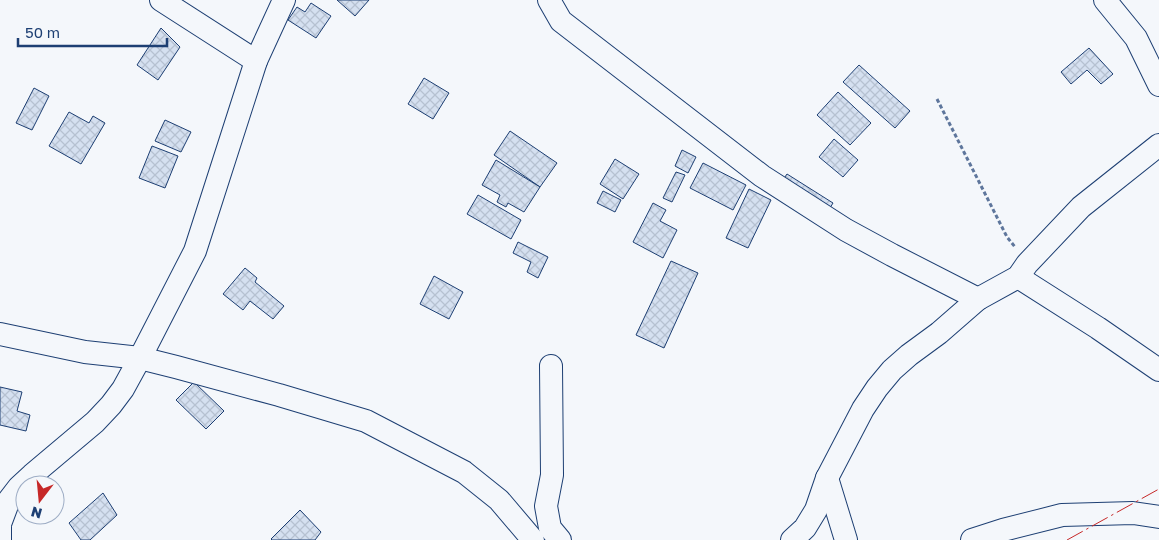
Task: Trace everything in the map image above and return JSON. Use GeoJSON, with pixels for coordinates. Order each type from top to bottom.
{"type":"FeatureCollection","features":[{"type":"Feature","properties":{"kind":"street"},"geometry":{"type":"LineString","coordinates":[[161,0],[256,61]]}},
{"type":"Feature","properties":{"kind":"street"},"geometry":{"type":"LineString","coordinates":[[0,540],[0,524],[9,500],[19,487],[101,416],[123,389],[140,358],[195,251],[256,61],[284,0]]}},
{"type":"Feature","properties":{"kind":"street"},"geometry":{"type":"LineString","coordinates":[[549,0],[561,21],[762,176],[846,230],[978,298]]}},
{"type":"Feature","properties":{"kind":"street"},"geometry":{"type":"LineString","coordinates":[[1105,0],[1136,38],[1159,85]]}},
{"type":"Feature","properties":{"kind":"street"},"geometry":{"type":"LineString","coordinates":[[792,540],[805,528],[816,510],[827,478],[863,409],[892,370],[939,333],[978,298],[1023,270],[1081,207],[1159,145]]}},
{"type":"Feature","properties":{"kind":"street"},"geometry":{"type":"LineString","coordinates":[[1023,270],[1098,328],[1159,370]]}},
{"type":"Feature","properties":{"kind":"street"},"geometry":{"type":"LineString","coordinates":[[0,334],[85,352],[140,358],[279,395],[366,421],[464,472],[499,500],[533,540]]}},
{"type":"Feature","properties":{"kind":"street"},"geometry":{"type":"LineString","coordinates":[[550,366],[552,476],[546,506],[550,528],[560,540]]}},
{"type":"Feature","properties":{"kind":"street"},"geometry":{"type":"LineString","coordinates":[[827,478],[847,539]]}},
{"type":"Feature","properties":{"kind":"street"},"geometry":{"type":"LineString","coordinates":[[972,540],[1002,530],[1062,515],[1132,513],[1159,517]]}},
{"type":"Feature","properties":{"kind":"path"},"geometry":{"type":"LineString","coordinates":[[937,99],[1023,270]]}},
{"type":"Feature","properties":{"kind":"building"},"geometry":{"type":"Polygon","coordinates":[[[337,0],[369,0],[355,16],[337,0]]]}},
{"type":"Feature","properties":{"kind":"building"},"geometry":{"type":"Polygon","coordinates":[[[311,3],[331,16],[316,38],[288,20],[297,7],[305,12],[311,3]]]}},
{"type":"Feature","properties":{"kind":"building"},"geometry":{"type":"Polygon","coordinates":[[[161,28],[180,47],[158,80],[137,65],[161,28]]]}},
{"type":"Feature","properties":{"kind":"building"},"geometry":{"type":"Polygon","coordinates":[[[1089,48],[1113,74],[1101,84],[1087,70],[1071,84],[1061,72],[1089,48]]]}},
{"type":"Feature","properties":{"kind":"building"},"geometry":{"type":"Polygon","coordinates":[[[859,65],[910,111],[895,128],[843,82],[859,65]]]}},
{"type":"Feature","properties":{"kind":"building"},"geometry":{"type":"Polygon","coordinates":[[[424,78],[449,93],[433,119],[408,104],[424,78]]]}},
{"type":"Feature","properties":{"kind":"building"},"geometry":{"type":"Polygon","coordinates":[[[34,88],[49,96],[32,130],[16,123],[34,88]]]}},
{"type":"Feature","properties":{"kind":"building"},"geometry":{"type":"Polygon","coordinates":[[[838,92],[871,123],[850,145],[817,115],[838,92]]]}},
{"type":"Feature","properties":{"kind":"building"},"geometry":{"type":"Polygon","coordinates":[[[69,112],[89,123],[93,116],[105,123],[81,164],[49,146],[69,112]]]}},
{"type":"Feature","properties":{"kind":"building"},"geometry":{"type":"Polygon","coordinates":[[[165,120],[191,132],[181,152],[155,141],[165,120]]]}},
{"type":"Feature","properties":{"kind":"building"},"geometry":{"type":"Polygon","coordinates":[[[510,131],[557,163],[540,187],[494,155],[510,131]]]}},
{"type":"Feature","properties":{"kind":"building"},"geometry":{"type":"Polygon","coordinates":[[[834,139],[858,160],[843,177],[819,157],[834,139]]]}},
{"type":"Feature","properties":{"kind":"building"},"geometry":{"type":"Polygon","coordinates":[[[152,146],[178,156],[165,188],[139,178],[152,146]]]}},
{"type":"Feature","properties":{"kind":"building"},"geometry":{"type":"Polygon","coordinates":[[[682,150],[696,157],[688,173],[675,166],[682,150]]]}},
{"type":"Feature","properties":{"kind":"building"},"geometry":{"type":"Polygon","coordinates":[[[615,159],[639,174],[623,199],[600,184],[615,159]]]}},
{"type":"Feature","properties":{"kind":"building"},"geometry":{"type":"Polygon","coordinates":[[[496,160],[540,187],[524,212],[508,203],[506,207],[497,202],[500,195],[482,185],[496,160]]]}},
{"type":"Feature","properties":{"kind":"building"},"geometry":{"type":"Polygon","coordinates":[[[703,163],[746,185],[733,210],[690,188],[703,163]]]}},
{"type":"Feature","properties":{"kind":"building"},"geometry":{"type":"Polygon","coordinates":[[[676,172],[685,175],[672,202],[663,198],[676,172]]]}},
{"type":"Feature","properties":{"kind":"building"},"geometry":{"type":"Polygon","coordinates":[[[787,174],[833,203],[825,216],[778,187],[787,174]]]}},
{"type":"Feature","properties":{"kind":"building"},"geometry":{"type":"Polygon","coordinates":[[[749,189],[771,200],[748,248],[726,238],[749,189]]]}},
{"type":"Feature","properties":{"kind":"building"},"geometry":{"type":"Polygon","coordinates":[[[603,191],[621,200],[615,212],[597,203],[603,191]]]}},
{"type":"Feature","properties":{"kind":"building"},"geometry":{"type":"Polygon","coordinates":[[[478,195],[521,220],[511,239],[467,214],[478,195]]]}},
{"type":"Feature","properties":{"kind":"building"},"geometry":{"type":"Polygon","coordinates":[[[653,203],[666,210],[660,221],[677,230],[663,258],[633,242],[653,203]]]}},
{"type":"Feature","properties":{"kind":"building"},"geometry":{"type":"Polygon","coordinates":[[[518,242],[548,257],[538,278],[527,272],[531,262],[513,253],[518,242]]]}},
{"type":"Feature","properties":{"kind":"building"},"geometry":{"type":"Polygon","coordinates":[[[671,261],[698,273],[664,348],[636,335],[671,261]]]}},
{"type":"Feature","properties":{"kind":"building"},"geometry":{"type":"Polygon","coordinates":[[[245,268],[257,278],[255,282],[284,306],[273,319],[250,301],[243,310],[223,294],[245,268]]]}},
{"type":"Feature","properties":{"kind":"building"},"geometry":{"type":"Polygon","coordinates":[[[434,276],[463,292],[449,319],[420,304],[434,276]]]}},
{"type":"Feature","properties":{"kind":"building"},"geometry":{"type":"Polygon","coordinates":[[[194,382],[224,411],[206,429],[176,400],[194,382]]]}},
{"type":"Feature","properties":{"kind":"building"},"geometry":{"type":"Polygon","coordinates":[[[0,387],[22,392],[17,411],[30,415],[26,431],[0,425],[0,387]]]}},
{"type":"Feature","properties":{"kind":"building"},"geometry":{"type":"Polygon","coordinates":[[[103,493],[117,515],[90,540],[81,540],[69,523],[103,493]]]}},
{"type":"Feature","properties":{"kind":"building"},"geometry":{"type":"Polygon","coordinates":[[[300,510],[321,532],[315,540],[272,540],[271,539],[300,510]]]}},
{"type":"Feature","properties":{"kind":"power"},"geometry":{"type":"LineString","coordinates":[[1067,540],[1159,489]]}}]}
